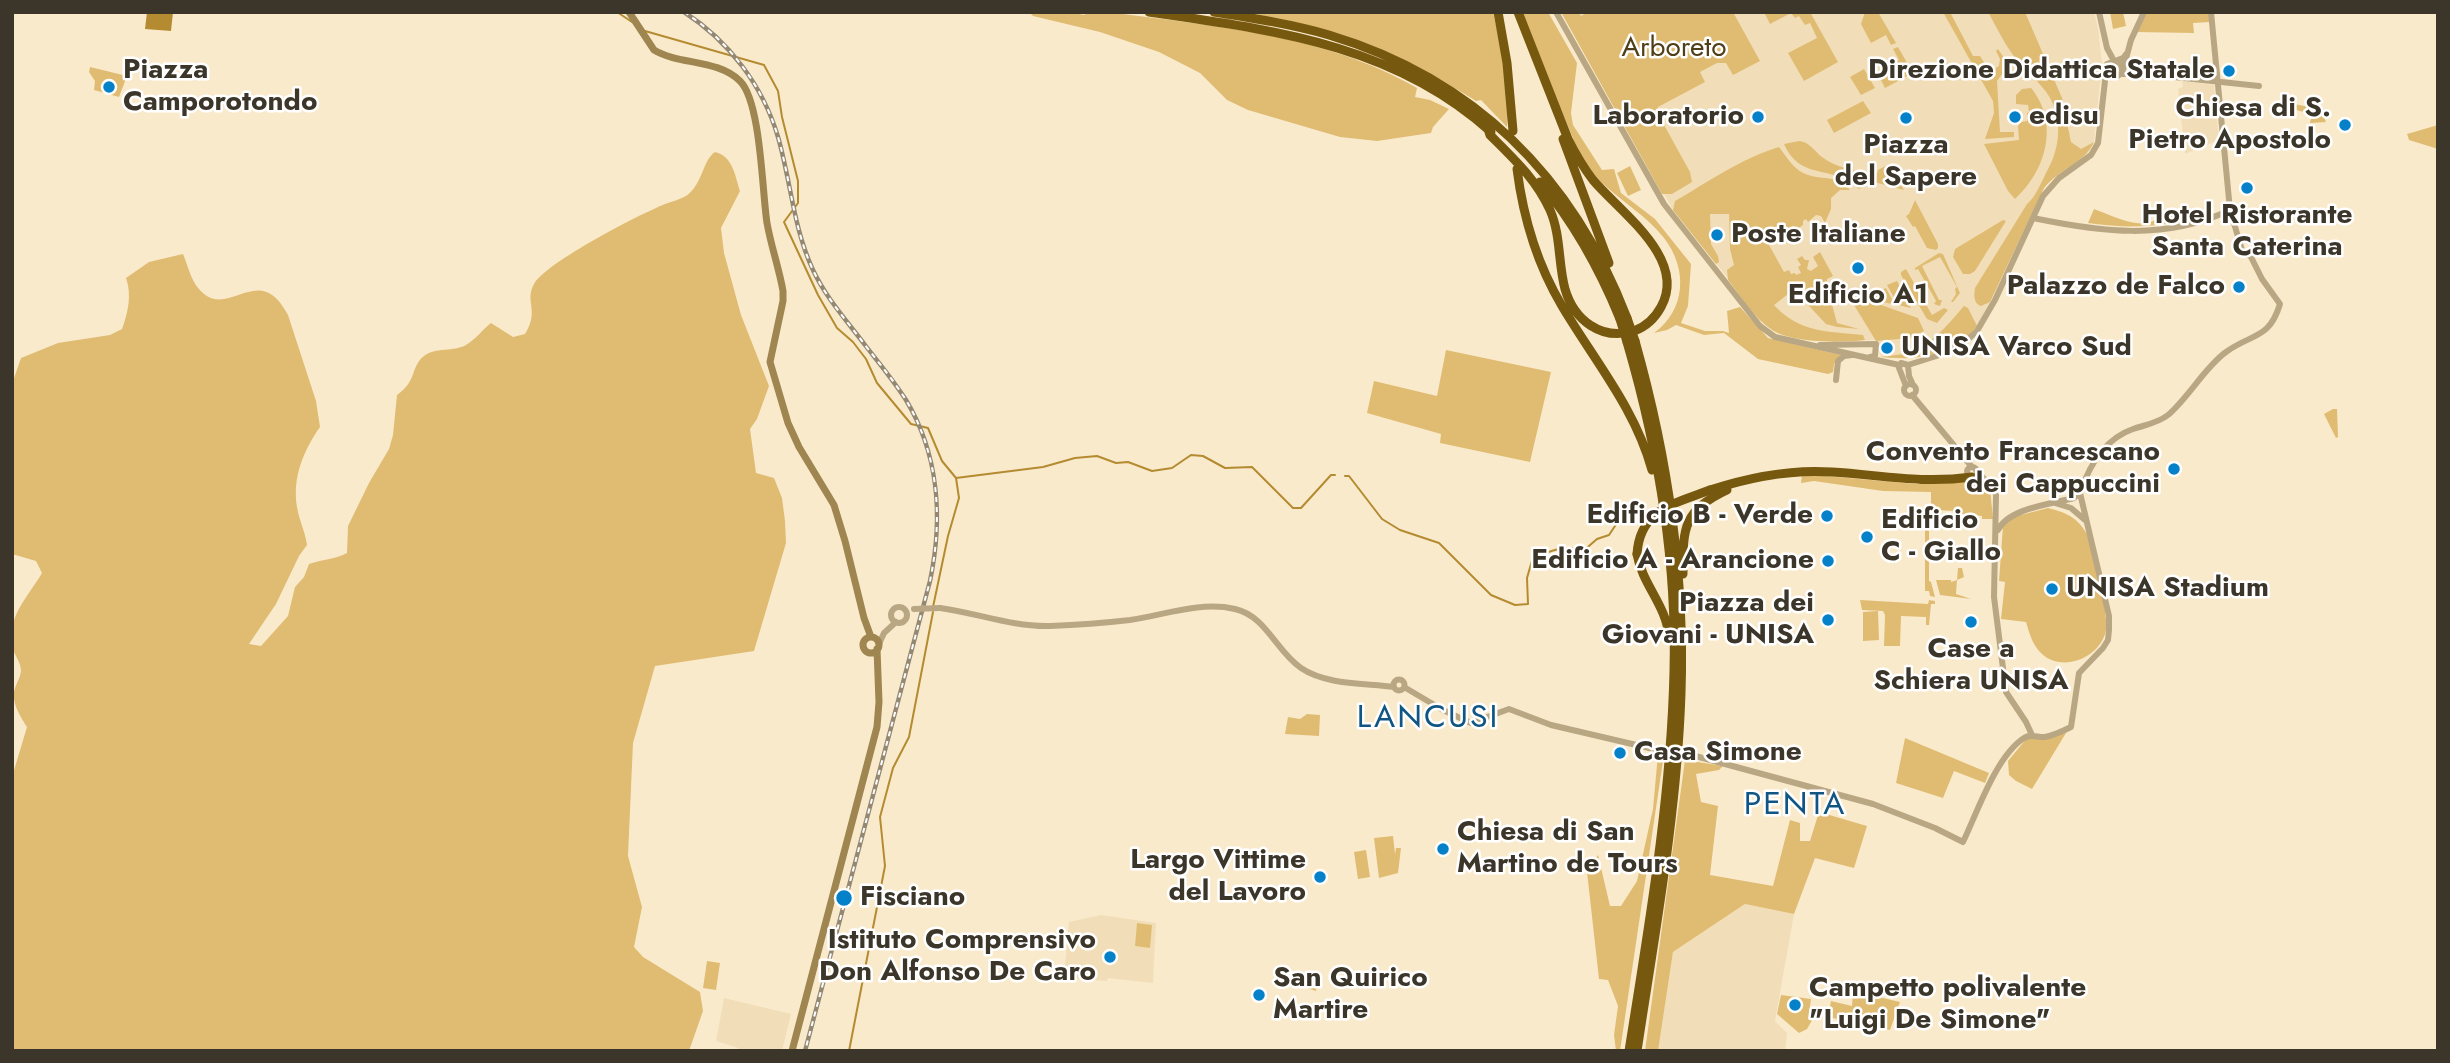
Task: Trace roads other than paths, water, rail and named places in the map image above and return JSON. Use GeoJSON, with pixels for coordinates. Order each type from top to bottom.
{"type":"FeatureCollection","features":[{"type":"Feature","properties":{"kind":"highway"},"geometry":{"type":"LineString","coordinates":[[1149,12],[1249,27],[1320,42],[1425,80]]}},
{"type":"Feature","properties":{"kind":"highway"},"geometry":{"type":"LineString","coordinates":[[1214,12],[1328,35],[1397,61],[1484,114],[1530,157],[1571,206],[1596,247],[1619,295]]}},
{"type":"Feature","properties":{"kind":"highway"},"geometry":{"type":"LineString","coordinates":[[1498,12],[1513,131]]}},
{"type":"Feature","properties":{"kind":"highway"},"geometry":{"type":"LineString","coordinates":[[1488,129],[1490,135],[1534,180],[1543,196],[1556,228],[1565,288],[1575,310],[1591,327],[1601,331],[1626,333],[1646,325],[1657,314],[1664,301],[1668,283],[1664,265],[1644,233],[1592,178],[1576,155],[1517,12]]}},
{"type":"Feature","properties":{"kind":"highway"},"geometry":{"type":"LineString","coordinates":[[1517,12],[1611,266],[1641,374],[1675,545],[1681,639]]}},
{"type":"Feature","properties":{"kind":"highway"},"geometry":{"type":"LineString","coordinates":[[1446,93],[1519,158],[1560,206],[1624,318]]}},
{"type":"Feature","properties":{"kind":"highway"},"geometry":{"type":"LineString","coordinates":[[1517,169],[1525,215],[1546,276],[1642,436],[1654,474],[1671,583]]}},
{"type":"Feature","properties":{"kind":"highway"},"geometry":{"type":"LineString","coordinates":[[1629,1051],[1669,773],[1674,669],[1668,546],[1650,412]]}},
{"type":"Feature","properties":{"kind":"highway"},"geometry":{"type":"LineString","coordinates":[[1669,773],[1669,633],[1661,605],[1641,570],[1637,554],[1638,540],[1655,514],[1710,490],[1760,476],[1834,472],[1894,479],[1954,479],[1971,472]]}},
{"type":"Feature","properties":{"kind":"highway"},"geometry":{"type":"LineString","coordinates":[[1639,1051],[1677,775],[1685,534],[1692,514],[1709,498],[1727,490],[1789,473]]}},
{"type":"Feature","properties":{"kind":"main road"},"geometry":{"type":"LineString","coordinates":[[629,12],[654,50],[727,73],[739,80],[747,90],[760,159],[767,220],[783,291],[770,362],[788,423],[799,447],[834,505],[864,618],[875,642],[879,702],[874,736],[792,1051]]}},
{"type":"Feature","properties":{"kind":"main road"},"geometry":{"type":"LineString","coordinates":[[864,618],[865,648],[878,679]]}},
{"type":"Feature","properties":{"kind":"main road"},"geometry":{"type":"LineString","coordinates":[[865,648],[866,638],[875,642]]}},
{"type":"Feature","properties":{"kind":"main road"},"geometry":{"type":"LineString","coordinates":[[865,648],[873,652],[875,642]]}},
{"type":"Feature","properties":{"kind":"street"},"geometry":{"type":"LineString","coordinates":[[1556,12],[1664,204],[1766,332],[1775,337],[1899,365],[1908,365],[1949,352],[1977,331],[1995,300],[2043,196],[2051,186],[2091,155],[2098,143],[2107,64],[2127,52]]}},
{"type":"Feature","properties":{"kind":"street"},"geometry":{"type":"LineString","coordinates":[[2099,12],[2106,70],[2110,77],[2120,74],[2146,74],[2259,86]]}},
{"type":"Feature","properties":{"kind":"street"},"geometry":{"type":"LineString","coordinates":[[2104,94],[2120,74],[2130,40],[2144,12]]}},
{"type":"Feature","properties":{"kind":"street"},"geometry":{"type":"LineString","coordinates":[[1997,535],[2001,523],[2012,514],[2074,498],[2080,493],[2105,447],[2122,434],[2165,418],[2230,349],[2268,328],[2280,304],[2250,257],[2242,250],[2230,209],[2211,12]]}},
{"type":"Feature","properties":{"kind":"street"},"geometry":{"type":"LineString","coordinates":[[2104,36],[2115,61],[2121,65],[2120,74]]}},
{"type":"Feature","properties":{"kind":"street"},"geometry":{"type":"LineString","coordinates":[[2033,218],[2143,232],[2174,228],[2230,209]]}},
{"type":"Feature","properties":{"kind":"street"},"geometry":{"type":"LineString","coordinates":[[1808,344],[1876,344],[1875,356],[1847,355],[1838,361],[1836,380]]}},
{"type":"Feature","properties":{"kind":"street"},"geometry":{"type":"LineString","coordinates":[[1855,344],[1854,350],[1862,356]]}},
{"type":"Feature","properties":{"kind":"street"},"geometry":{"type":"LineString","coordinates":[[1899,365],[1921,405],[1963,453],[1971,472],[1992,486],[1996,500],[1997,535],[1994,597],[2006,692],[2032,735]]}},
{"type":"Feature","properties":{"kind":"street"},"geometry":{"type":"LineString","coordinates":[[1908,365],[1912,389]]}},
{"type":"Feature","properties":{"kind":"street"},"geometry":{"type":"LineString","coordinates":[[875,642],[894,620],[894,610],[900,607],[940,608],[1028,625],[1050,626],[1129,620],[1187,609],[1230,608],[1247,613],[1257,620],[1293,661],[1315,676],[1394,687],[1399,680],[1404,682],[1404,687],[1471,723],[1509,709],[1551,725],[1662,751],[1688,754],[1873,804],[1935,828],[1959,841],[1992,779],[2022,740],[2032,735],[2042,737],[2071,727],[2078,673],[2108,640],[2109,616],[2080,493]]}},
{"type":"Feature","properties":{"kind":"street"},"geometry":{"type":"LineString","coordinates":[[1996,500],[2002,510],[2012,514]]}},
{"type":"Feature","properties":{"kind":"street"},"geometry":{"type":"LineString","coordinates":[[2054,503],[2071,509],[2086,521]]}},
{"type":"Feature","properties":{"kind":"street"},"geometry":{"type":"LineString","coordinates":[[900,607],[907,615]]}},
{"type":"Feature","properties":{"kind":"street"},"geometry":{"type":"LineString","coordinates":[[894,620],[904,621],[914,609]]}},
{"type":"Feature","properties":{"kind":"street"},"geometry":{"type":"LineString","coordinates":[[2022,740],[2024,719]]}},
{"type":"Feature","properties":{"kind":"waterway"},"geometry":{"type":"LineString","coordinates":[[518,12],[551,12]]}},
{"type":"Feature","properties":{"kind":"waterway"},"geometry":{"type":"LineString","coordinates":[[617,12],[632,22]]}},
{"type":"Feature","properties":{"kind":"waterway"},"geometry":{"type":"LineString","coordinates":[[645,31],[764,65],[778,91],[798,181],[798,203],[784,222],[818,295],[837,328],[853,342],[866,359],[877,383],[911,424],[928,428],[942,461],[956,478],[959,498],[933,607]]}},
{"type":"Feature","properties":{"kind":"waterway"},"geometry":{"type":"LineString","coordinates":[[956,478],[1043,467],[1075,458],[1097,456],[1116,463],[1128,462],[1152,471],[1172,468],[1191,455],[1203,456],[1225,468],[1252,467],[1293,508],[1301,508],[1331,475],[1335,475]]}},
{"type":"Feature","properties":{"kind":"waterway"},"geometry":{"type":"LineString","coordinates":[[1345,476],[1349,476],[1382,519],[1400,530],[1439,543],[1491,595],[1515,605],[1528,604],[1527,578],[1533,557],[1563,548],[1582,552],[1597,539],[1609,535],[1617,523],[1624,520],[1626,508]]}},
{"type":"Feature","properties":{"kind":"waterway"},"geometry":{"type":"LineString","coordinates":[[849,1051],[885,866],[880,817],[893,768],[909,737],[933,612]]}},
{"type":"Feature","properties":{"kind":"railway"},"geometry":{"type":"LineString","coordinates":[[684,12],[730,51],[763,100],[778,137],[797,221],[813,270],[830,300],[906,400],[925,443],[935,488],[936,534],[930,581],[805,1051]]}},
{"type":"Feature","properties":{"kind":"place","name":"Direzione Didattica Statale"},"geometry":{"type":"Point","coordinates":[2229,71]}},
{"type":"Feature","properties":{"kind":"place","name":"Piazza Camporotondo"},"geometry":{"type":"Point","coordinates":[109,87]}},
{"type":"Feature","properties":{"kind":"place","name":"Laboratorio"},"geometry":{"type":"Point","coordinates":[1758,117]}},
{"type":"Feature","properties":{"kind":"place","name":"edisu"},"geometry":{"type":"Point","coordinates":[2015,117]}},
{"type":"Feature","properties":{"kind":"place","name":"Piazza del Sapere"},"geometry":{"type":"Point","coordinates":[1906,118]}},
{"type":"Feature","properties":{"kind":"place","name":"Chiesa di S. Pietro Apostolo"},"geometry":{"type":"Point","coordinates":[2345,125]}},
{"type":"Feature","properties":{"kind":"place","name":"Hotel Ristorante Santa Caterina"},"geometry":{"type":"Point","coordinates":[2247,188]}},
{"type":"Feature","properties":{"kind":"place","name":"Poste Italiane"},"geometry":{"type":"Point","coordinates":[1717,235]}},
{"type":"Feature","properties":{"kind":"place","name":"Edificio A1"},"geometry":{"type":"Point","coordinates":[1858,268]}},
{"type":"Feature","properties":{"kind":"place","name":"Palazzo de Falco"},"geometry":{"type":"Point","coordinates":[2239,287]}},
{"type":"Feature","properties":{"kind":"place","name":"UNISA Varco Sud"},"geometry":{"type":"Point","coordinates":[1887,348]}},
{"type":"Feature","properties":{"kind":"place","name":"Convento Francescano dei Cappuccini"},"geometry":{"type":"Point","coordinates":[2174,469]}},
{"type":"Feature","properties":{"kind":"place","name":"Edificio B - Verde"},"geometry":{"type":"Point","coordinates":[1827,516]}},
{"type":"Feature","properties":{"kind":"place","name":"Edificio C - Giallo"},"geometry":{"type":"Point","coordinates":[1867,537]}},
{"type":"Feature","properties":{"kind":"place","name":"Edificio A - Arancione"},"geometry":{"type":"Point","coordinates":[1828,561]}},
{"type":"Feature","properties":{"kind":"place","name":"UNISA Stadium"},"geometry":{"type":"Point","coordinates":[2052,589]}},
{"type":"Feature","properties":{"kind":"place","name":"Piazza dei Giovani - UNISA"},"geometry":{"type":"Point","coordinates":[1828,620]}},
{"type":"Feature","properties":{"kind":"place","name":"Case a Schiera UNISA"},"geometry":{"type":"Point","coordinates":[1971,622]}},
{"type":"Feature","properties":{"kind":"place","name":"Casa Simone"},"geometry":{"type":"Point","coordinates":[1620,753]}},
{"type":"Feature","properties":{"kind":"place","name":"Chiesa di San Martino de Tours"},"geometry":{"type":"Point","coordinates":[1443,849]}},
{"type":"Feature","properties":{"kind":"place","name":"Largo Vittime del Lavoro"},"geometry":{"type":"Point","coordinates":[1320,877]}},
{"type":"Feature","properties":{"kind":"place","name":"Fisciano"},"geometry":{"type":"Point","coordinates":[844,898]}},
{"type":"Feature","properties":{"kind":"place","name":"Istituto Comprensivo Don Alfonso De Caro"},"geometry":{"type":"Point","coordinates":[1110,957]}},
{"type":"Feature","properties":{"kind":"place","name":"San Quirico Martire"},"geometry":{"type":"Point","coordinates":[1259,995]}},
{"type":"Feature","properties":{"kind":"place","name":"Campetto polivalente \"Luigi De Simone\""},"geometry":{"type":"Point","coordinates":[1795,1005]}},
{"type":"Feature","properties":{"kind":"district","name":"LANCUSI"},"geometry":{"type":"Point","coordinates":[1428,719]}},
{"type":"Feature","properties":{"kind":"district","name":"PENTA"},"geometry":{"type":"Point","coordinates":[1795,806]}},
{"type":"Feature","properties":{"kind":"park label","name":"Arboreto"},"geometry":{"type":"Point","coordinates":[1674,49]}}]}
